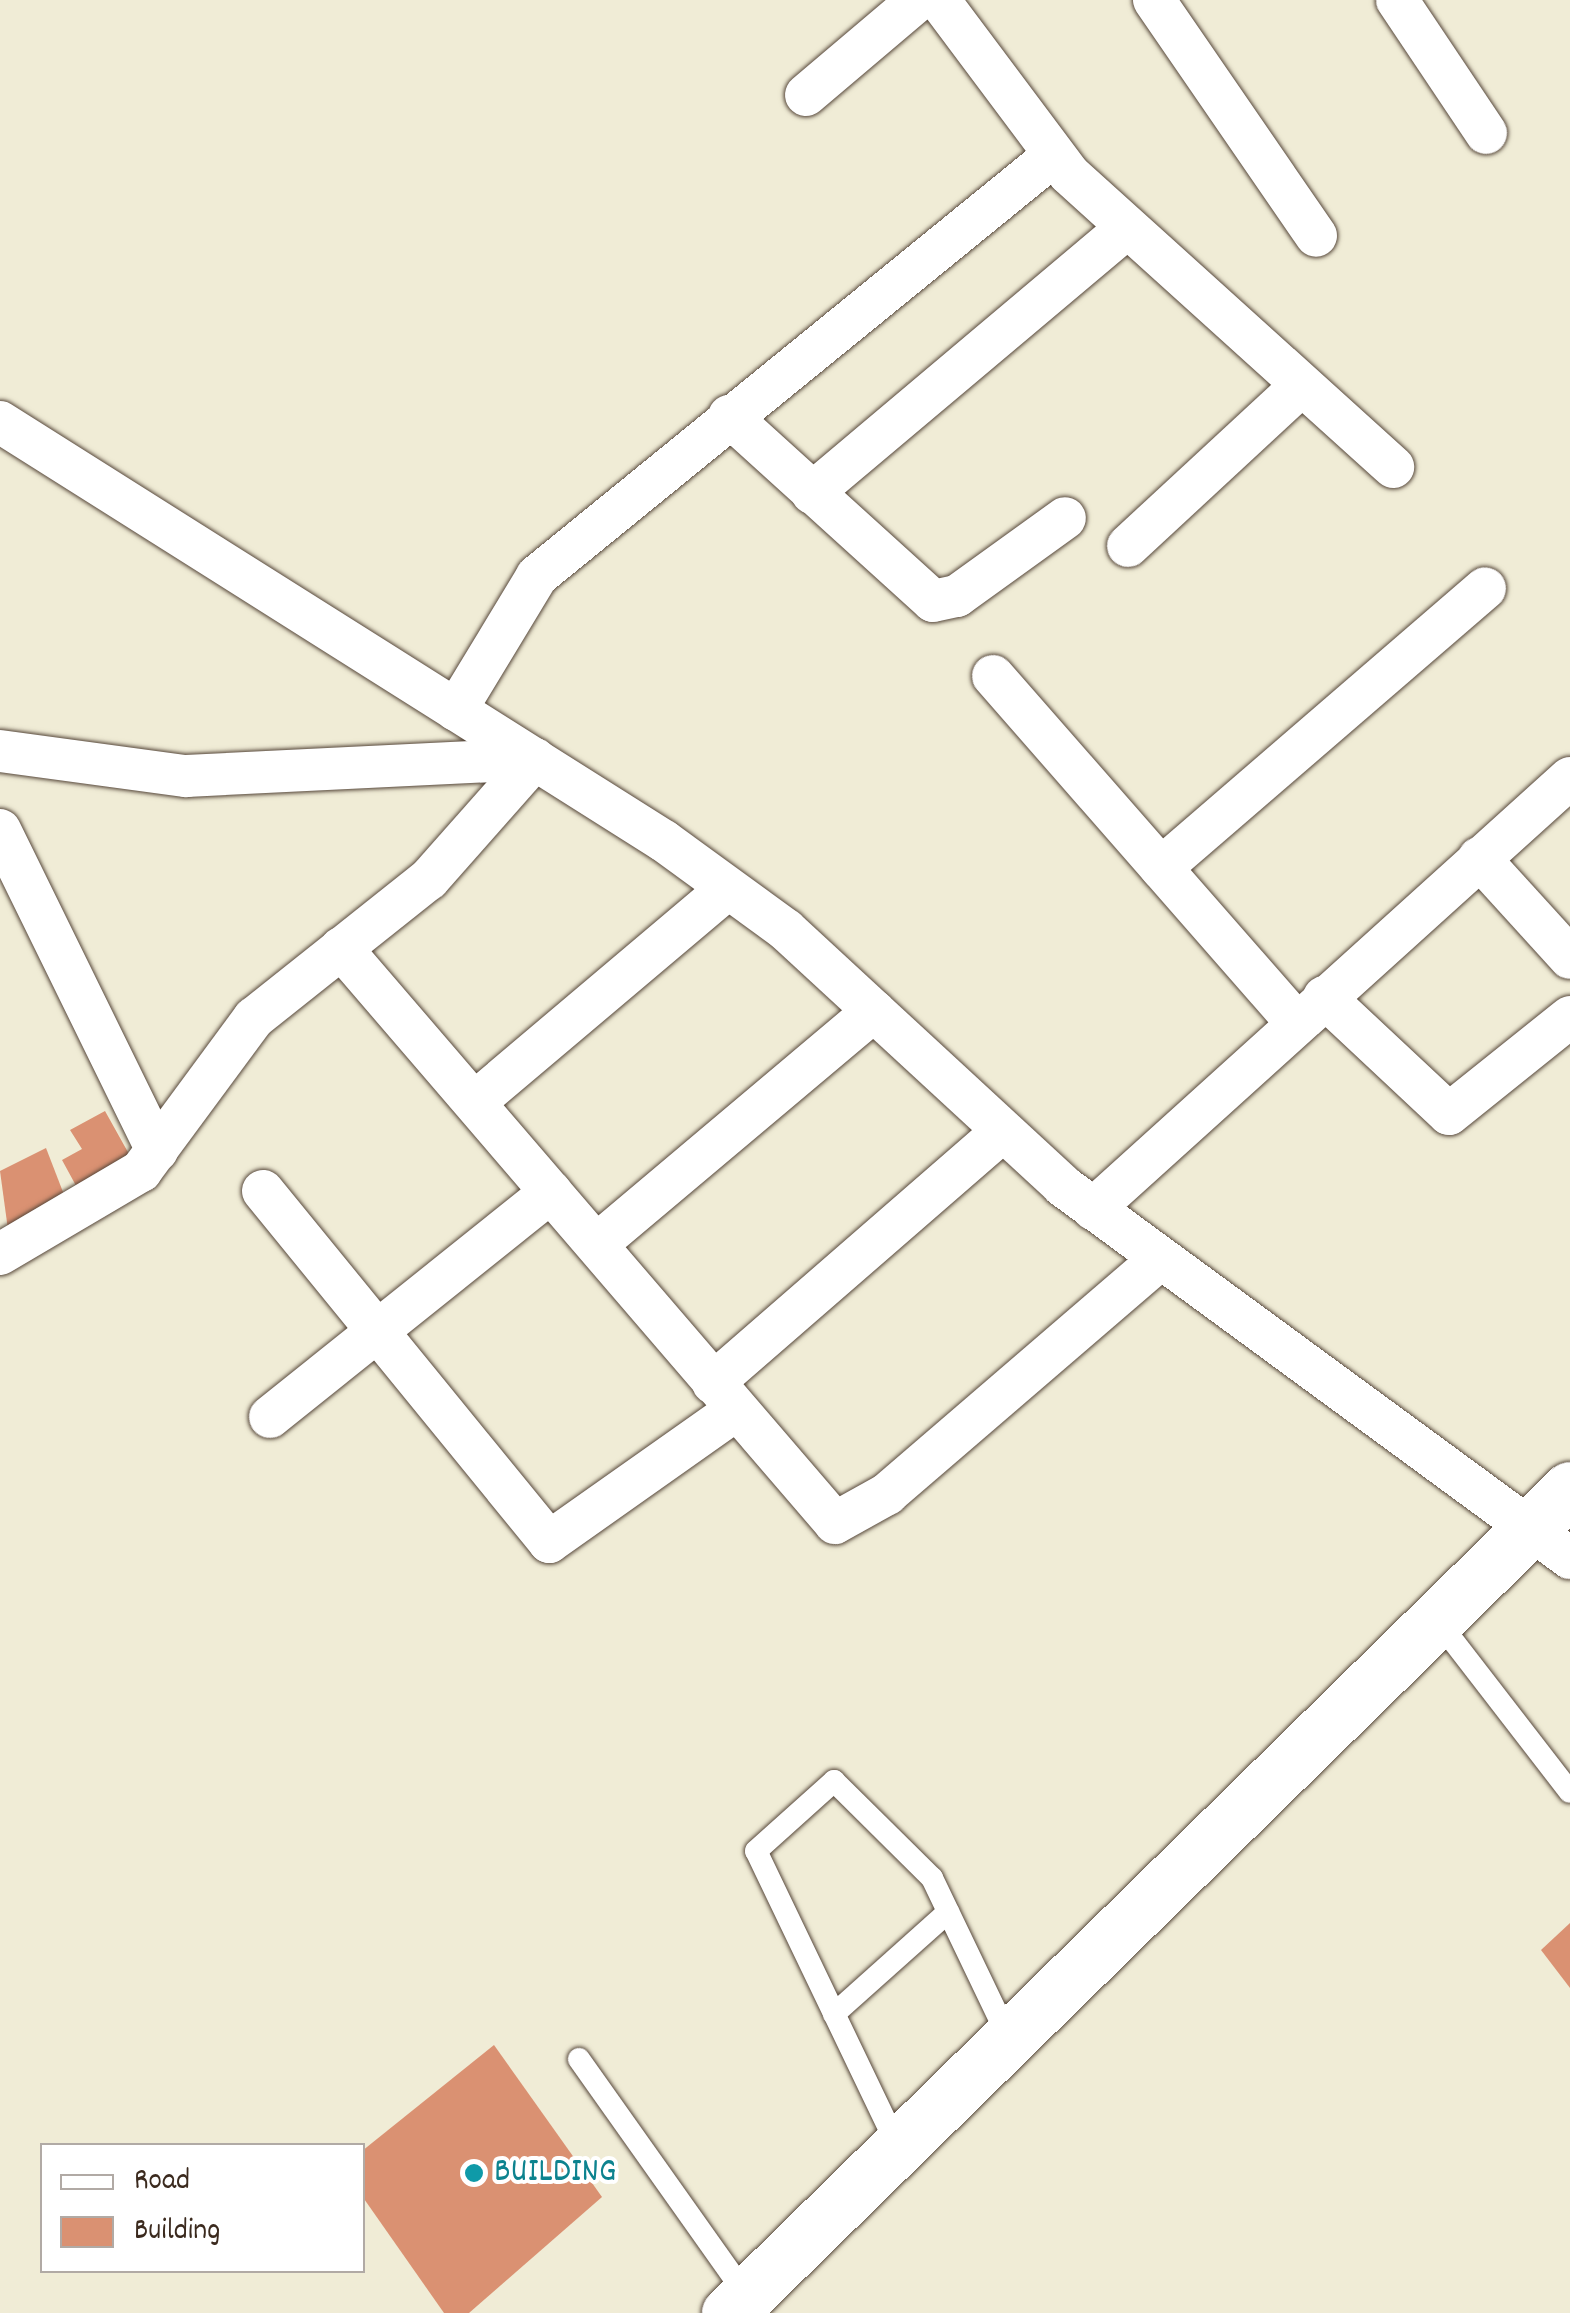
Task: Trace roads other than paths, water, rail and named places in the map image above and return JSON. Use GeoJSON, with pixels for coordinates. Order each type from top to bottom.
{"type":"FeatureCollection","features":[{"type":"Feature","properties":{"kind":"main road"},"geometry":{"type":"LineString","coordinates":[[741,2306],[1436,1620],[1550,1543],[1570,1488]]}},
{"type":"Feature","properties":{"kind":"street"},"geometry":{"type":"LineString","coordinates":[[806,95],[918,0]]}},
{"type":"Feature","properties":{"kind":"street"},"geometry":{"type":"LineString","coordinates":[[939,0],[1053,156],[1126,229],[1394,468]]}},
{"type":"Feature","properties":{"kind":"street"},"geometry":{"type":"LineString","coordinates":[[1154,0],[1316,236]]}},
{"type":"Feature","properties":{"kind":"street"},"geometry":{"type":"LineString","coordinates":[[1397,0],[1486,132]]}},
{"type":"Feature","properties":{"kind":"street"},"geometry":{"type":"LineString","coordinates":[[456,710],[537,576],[1053,156]]}},
{"type":"Feature","properties":{"kind":"street"},"geometry":{"type":"LineString","coordinates":[[812,493],[1126,229]]}},
{"type":"Feature","properties":{"kind":"street"},"geometry":{"type":"LineString","coordinates":[[1128,546],[1301,386]]}},
{"type":"Feature","properties":{"kind":"street"},"geometry":{"type":"LineString","coordinates":[[729,416],[933,601],[957,596],[1065,518]]}},
{"type":"Feature","properties":{"kind":"street"},"geometry":{"type":"LineString","coordinates":[[0,422],[535,759],[728,888],[874,1010],[1093,1209],[1550,1543]]}},
{"type":"Feature","properties":{"kind":"street"},"geometry":{"type":"LineString","coordinates":[[1161,868],[1486,588]]}},
{"type":"Feature","properties":{"kind":"street"},"geometry":{"type":"LineString","coordinates":[[993,676],[1161,868],[1310,1010],[1449,1114],[1570,1016]]}},
{"type":"Feature","properties":{"kind":"street"},"geometry":{"type":"LineString","coordinates":[[0,751],[186,776],[535,759]]}},
{"type":"Feature","properties":{"kind":"street"},"geometry":{"type":"LineString","coordinates":[[2,1247],[108,1196],[157,1152],[223,1052],[429,878],[535,759]]}},
{"type":"Feature","properties":{"kind":"street"},"geometry":{"type":"LineString","coordinates":[[1093,1209],[1570,778]]}},
{"type":"Feature","properties":{"kind":"street"},"geometry":{"type":"LineString","coordinates":[[0,830],[157,1152]]}},
{"type":"Feature","properties":{"kind":"street"},"geometry":{"type":"LineString","coordinates":[[1479,858],[1570,958]]}},
{"type":"Feature","properties":{"kind":"street"},"geometry":{"type":"LineString","coordinates":[[474,1102],[728,888]]}},
{"type":"Feature","properties":{"kind":"street"},"geometry":{"type":"LineString","coordinates":[[342,948],[597,1244],[826,1519],[847,1522],[1160,1260]]}},
{"type":"Feature","properties":{"kind":"street"},"geometry":{"type":"LineString","coordinates":[[597,1244],[874,1010]]}},
{"type":"Feature","properties":{"kind":"street"},"geometry":{"type":"LineString","coordinates":[[263,1191],[550,1542],[725,1397],[1004,1131]]}},
{"type":"Feature","properties":{"kind":"street"},"geometry":{"type":"LineString","coordinates":[[270,1417],[551,1192]]}},
{"type":"Feature","properties":{"kind":"lane"},"geometry":{"type":"LineString","coordinates":[[1436,1620],[1570,1792]]}},
{"type":"Feature","properties":{"kind":"lane"},"geometry":{"type":"LineString","coordinates":[[898,2148],[756,1851],[834,1781],[932,1878],[1009,2039]]}},
{"type":"Feature","properties":{"kind":"lane"},"geometry":{"type":"LineString","coordinates":[[834,2014],[948,1912]]}},
{"type":"Feature","properties":{"kind":"lane"},"geometry":{"type":"LineString","coordinates":[[579,2059],[741,2306]]}},
{"type":"Feature","properties":{"kind":"place","name":"BUILDING"},"geometry":{"type":"Point","coordinates":[474,2173]}}]}
